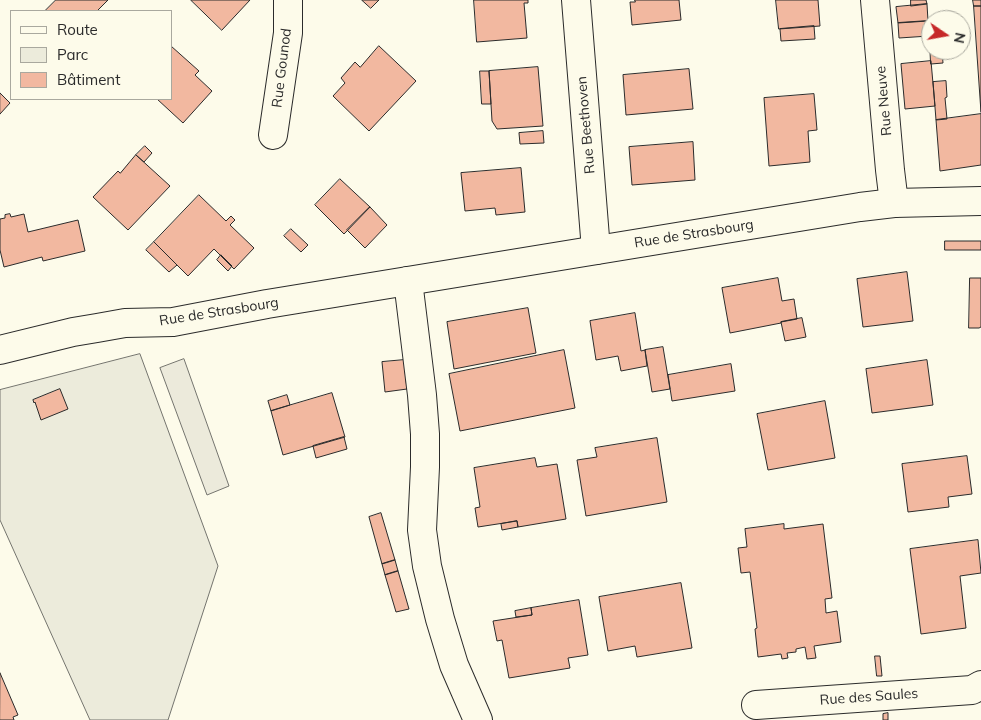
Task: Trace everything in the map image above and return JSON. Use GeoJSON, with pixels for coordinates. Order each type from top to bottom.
{"type":"FeatureCollection","features":[{"type":"Feature","properties":{"kind":"street","name":"Rue Gounod"},"geometry":{"type":"LineString","coordinates":[[273,135],[288,33],[288,0]]}},
{"type":"Feature","properties":{"kind":"street","name":"Rue Beethoven"},"geometry":{"type":"LineString","coordinates":[[576,0],[596,250]]}},
{"type":"Feature","properties":{"kind":"street","name":"Rue Neuve"},"geometry":{"type":"LineString","coordinates":[[875,0],[894,203]]}},
{"type":"Feature","properties":{"kind":"street","name":"Rue de Strasbourg"},"geometry":{"type":"LineString","coordinates":[[0,350],[73,332],[126,323],[173,322],[267,304],[841,210],[894,203],[981,201]]}},
{"type":"Feature","properties":{"kind":"street"},"geometry":{"type":"LineString","coordinates":[[408,281],[425,434],[422,530],[427,566],[454,665],[478,720]]}},
{"type":"Feature","properties":{"kind":"street","name":"Rue des Saules"},"geometry":{"type":"LineString","coordinates":[[756,705],[972,690],[981,685]]}},
{"type":"Feature","properties":{"kind":"green space"},"geometry":{"type":"Polygon","coordinates":[[[140,354],[218,566],[168,720],[90,720],[0,520],[0,390],[140,354]]]}},
{"type":"Feature","properties":{"kind":"shaded area"},"geometry":{"type":"Polygon","coordinates":[[[184,359],[229,486],[207,495],[160,368],[184,359]]]}},
{"type":"Feature","properties":{"kind":"building"},"geometry":{"type":"Polygon","coordinates":[[[56,0],[108,0],[98,10],[46,10],[56,0]]]}},
{"type":"Feature","properties":{"kind":"building"},"geometry":{"type":"Polygon","coordinates":[[[191,0],[250,0],[222,30],[191,0]]]}},
{"type":"Feature","properties":{"kind":"building"},"geometry":{"type":"Polygon","coordinates":[[[362,0],[379,0],[371,8],[362,0]]]}},
{"type":"Feature","properties":{"kind":"building"},"geometry":{"type":"Polygon","coordinates":[[[474,0],[528,0],[528,3],[524,3],[527,38],[477,42],[474,0]]]}},
{"type":"Feature","properties":{"kind":"building"},"geometry":{"type":"Polygon","coordinates":[[[635,0],[679,0],[681,20],[632,25],[630,2],[635,2],[635,0]]]}},
{"type":"Feature","properties":{"kind":"building"},"geometry":{"type":"Polygon","coordinates":[[[776,0],[818,0],[820,26],[779,29],[776,0]]]}},
{"type":"Feature","properties":{"kind":"building"},"geometry":{"type":"Polygon","coordinates":[[[911,0],[926,0],[927,4],[911,6],[911,0]]]}},
{"type":"Feature","properties":{"kind":"building"},"geometry":{"type":"Polygon","coordinates":[[[973,0],[981,0],[981,6],[974,6],[973,0]]]}},
{"type":"Feature","properties":{"kind":"building"},"geometry":{"type":"Polygon","coordinates":[[[927,4],[927,10],[921,10],[921,21],[898,23],[896,7],[927,4]]]}},
{"type":"Feature","properties":{"kind":"building"},"geometry":{"type":"Polygon","coordinates":[[[974,6],[981,6],[981,112],[974,6]]]}},
{"type":"Feature","properties":{"kind":"building"},"geometry":{"type":"Polygon","coordinates":[[[921,21],[921,37],[899,38],[898,23],[921,21]]]}},
{"type":"Feature","properties":{"kind":"building"},"geometry":{"type":"Polygon","coordinates":[[[814,26],[815,39],[781,41],[780,29],[814,26]]]}},
{"type":"Feature","properties":{"kind":"building"},"geometry":{"type":"Polygon","coordinates":[[[379,46],[416,81],[369,131],[333,96],[345,83],[341,78],[355,62],[360,67],[379,46]]]}},
{"type":"Feature","properties":{"kind":"building"},"geometry":{"type":"Polygon","coordinates":[[[172,47],[199,71],[195,75],[212,91],[183,123],[158,100],[172,100],[172,47]]]}},
{"type":"Feature","properties":{"kind":"building"},"geometry":{"type":"Polygon","coordinates":[[[931,60],[943,60],[943,63],[931,64],[931,60]]]}},
{"type":"Feature","properties":{"kind":"building"},"geometry":{"type":"Polygon","coordinates":[[[931,61],[935,106],[905,109],[901,64],[931,61]]]}},
{"type":"Feature","properties":{"kind":"building"},"geometry":{"type":"Polygon","coordinates":[[[538,67],[543,126],[497,129],[492,121],[489,71],[538,67]]]}},
{"type":"Feature","properties":{"kind":"building"},"geometry":{"type":"Polygon","coordinates":[[[689,69],[693,109],[626,115],[623,75],[689,69]]]}},
{"type":"Feature","properties":{"kind":"building"},"geometry":{"type":"Polygon","coordinates":[[[480,71],[489,71],[491,104],[482,104],[480,71]]]}},
{"type":"Feature","properties":{"kind":"building"},"geometry":{"type":"Polygon","coordinates":[[[946,81],[947,119],[936,120],[933,82],[946,81]]]}},
{"type":"Feature","properties":{"kind":"building"},"geometry":{"type":"Polygon","coordinates":[[[0,93],[10,103],[0,114],[0,93]]]}},
{"type":"Feature","properties":{"kind":"building"},"geometry":{"type":"Polygon","coordinates":[[[814,94],[817,130],[808,131],[810,162],[769,166],[764,98],[814,94]]]}},
{"type":"Feature","properties":{"kind":"building"},"geometry":{"type":"Polygon","coordinates":[[[981,114],[981,165],[940,171],[936,120],[981,114]]]}},
{"type":"Feature","properties":{"kind":"building"},"geometry":{"type":"Polygon","coordinates":[[[543,131],[544,143],[520,144],[519,133],[543,131]]]}},
{"type":"Feature","properties":{"kind":"building"},"geometry":{"type":"Polygon","coordinates":[[[693,142],[695,180],[632,185],[629,147],[693,142]]]}},
{"type":"Feature","properties":{"kind":"building"},"geometry":{"type":"Polygon","coordinates":[[[145,146],[152,153],[144,162],[136,155],[145,146]]]}},
{"type":"Feature","properties":{"kind":"building"},"geometry":{"type":"Polygon","coordinates":[[[136,155],[170,186],[128,230],[93,197],[118,171],[120,173],[136,155]]]}},
{"type":"Feature","properties":{"kind":"building"},"geometry":{"type":"Polygon","coordinates":[[[521,168],[525,212],[496,215],[495,208],[465,211],[461,173],[521,168]]]}},
{"type":"Feature","properties":{"kind":"building"},"geometry":{"type":"Polygon","coordinates":[[[340,179],[370,207],[344,234],[315,205],[340,179]]]}},
{"type":"Feature","properties":{"kind":"building"},"geometry":{"type":"Polygon","coordinates":[[[199,195],[226,221],[231,216],[235,220],[230,225],[254,248],[234,269],[214,249],[188,276],[154,242],[199,195]]]}},
{"type":"Feature","properties":{"kind":"building"},"geometry":{"type":"Polygon","coordinates":[[[370,207],[387,225],[365,248],[347,230],[370,207]]]}},
{"type":"Feature","properties":{"kind":"building"},"geometry":{"type":"Polygon","coordinates":[[[10,214],[11,217],[24,214],[28,232],[78,220],[85,251],[43,261],[42,257],[4,267],[0,250],[0,219],[10,214]]]}},
{"type":"Feature","properties":{"kind":"building"},"geometry":{"type":"Polygon","coordinates":[[[291,229],[308,245],[301,252],[284,236],[291,229]]]}},
{"type":"Feature","properties":{"kind":"building"},"geometry":{"type":"Polygon","coordinates":[[[945,241],[981,241],[981,250],[945,250],[945,241]]]}},
{"type":"Feature","properties":{"kind":"building"},"geometry":{"type":"Polygon","coordinates":[[[154,242],[177,265],[169,272],[146,250],[154,242]]]}},
{"type":"Feature","properties":{"kind":"building"},"geometry":{"type":"Polygon","coordinates":[[[221,255],[232,266],[228,271],[217,260],[221,255]]]}},
{"type":"Feature","properties":{"kind":"building"},"geometry":{"type":"Polygon","coordinates":[[[907,272],[913,321],[863,327],[857,279],[907,272]]]}},
{"type":"Feature","properties":{"kind":"building"},"geometry":{"type":"Polygon","coordinates":[[[778,278],[782,301],[794,299],[797,319],[730,333],[722,288],[778,278]]]}},
{"type":"Feature","properties":{"kind":"building"},"geometry":{"type":"Polygon","coordinates":[[[970,278],[981,278],[981,327],[979,328],[969,328],[970,278]]]}},
{"type":"Feature","properties":{"kind":"building"},"geometry":{"type":"Polygon","coordinates":[[[528,308],[536,353],[454,369],[447,322],[528,308]]]}},
{"type":"Feature","properties":{"kind":"building"},"geometry":{"type":"Polygon","coordinates":[[[635,313],[641,351],[645,350],[647,366],[621,371],[618,356],[596,360],[590,321],[635,313]]]}},
{"type":"Feature","properties":{"kind":"building"},"geometry":{"type":"Polygon","coordinates":[[[802,318],[806,337],[785,341],[781,322],[802,318]]]}},
{"type":"Feature","properties":{"kind":"building"},"geometry":{"type":"Polygon","coordinates":[[[663,347],[670,389],[652,392],[645,350],[663,347]]]}},
{"type":"Feature","properties":{"kind":"building"},"geometry":{"type":"Polygon","coordinates":[[[564,350],[575,408],[460,431],[449,374],[564,350]]]}},
{"type":"Feature","properties":{"kind":"building"},"geometry":{"type":"Polygon","coordinates":[[[404,360],[407,389],[385,392],[382,362],[404,360]]]}},
{"type":"Feature","properties":{"kind":"building"},"geometry":{"type":"Polygon","coordinates":[[[927,360],[933,405],[872,413],[866,369],[927,360]]]}},
{"type":"Feature","properties":{"kind":"building"},"geometry":{"type":"Polygon","coordinates":[[[731,364],[735,391],[672,401],[668,375],[731,364]]]}},
{"type":"Feature","properties":{"kind":"building"},"geometry":{"type":"Polygon","coordinates":[[[60,389],[68,409],[41,420],[33,400],[60,389]]]}},
{"type":"Feature","properties":{"kind":"building"},"geometry":{"type":"Polygon","coordinates":[[[332,393],[345,437],[283,455],[271,411],[332,393]]]}},
{"type":"Feature","properties":{"kind":"building"},"geometry":{"type":"Polygon","coordinates":[[[287,395],[290,405],[271,411],[268,401],[287,395]]]}},
{"type":"Feature","properties":{"kind":"building"},"geometry":{"type":"Polygon","coordinates":[[[825,401],[835,458],[768,470],[757,414],[825,401]]]}},
{"type":"Feature","properties":{"kind":"building"},"geometry":{"type":"Polygon","coordinates":[[[344,437],[347,449],[316,458],[313,446],[344,437]]]}},
{"type":"Feature","properties":{"kind":"building"},"geometry":{"type":"Polygon","coordinates":[[[657,438],[667,502],[586,516],[577,460],[597,457],[595,448],[657,438]]]}},
{"type":"Feature","properties":{"kind":"building"},"geometry":{"type":"Polygon","coordinates":[[[967,456],[972,494],[948,497],[949,507],[908,512],[902,464],[967,456]]]}},
{"type":"Feature","properties":{"kind":"building"},"geometry":{"type":"Polygon","coordinates":[[[535,458],[537,467],[557,464],[566,519],[518,527],[517,521],[478,527],[475,508],[480,507],[474,468],[535,458]]]}},
{"type":"Feature","properties":{"kind":"building"},"geometry":{"type":"Polygon","coordinates":[[[381,513],[395,560],[382,564],[369,517],[381,513]]]}},
{"type":"Feature","properties":{"kind":"building"},"geometry":{"type":"Polygon","coordinates":[[[517,521],[518,527],[502,530],[501,524],[517,521]]]}},
{"type":"Feature","properties":{"kind":"building"},"geometry":{"type":"Polygon","coordinates":[[[784,524],[784,529],[823,524],[832,598],[825,599],[826,613],[837,611],[841,642],[814,646],[816,658],[807,659],[805,647],[796,649],[796,652],[787,653],[788,658],[782,659],[781,654],[758,657],[755,629],[757,628],[750,572],[741,573],[738,548],[747,547],[745,529],[784,524]]]}},
{"type":"Feature","properties":{"kind":"building"},"geometry":{"type":"Polygon","coordinates":[[[978,540],[981,573],[960,576],[966,628],[921,634],[910,549],[978,540]]]}},
{"type":"Feature","properties":{"kind":"building"},"geometry":{"type":"Polygon","coordinates":[[[395,560],[398,571],[385,575],[382,564],[395,560]]]}},
{"type":"Feature","properties":{"kind":"building"},"geometry":{"type":"Polygon","coordinates":[[[398,571],[409,609],[396,612],[385,575],[398,571]]]}},
{"type":"Feature","properties":{"kind":"building"},"geometry":{"type":"Polygon","coordinates":[[[681,583],[692,648],[637,657],[635,646],[608,651],[599,597],[681,583]]]}},
{"type":"Feature","properties":{"kind":"building"},"geometry":{"type":"Polygon","coordinates":[[[579,600],[588,655],[568,658],[570,668],[509,678],[502,640],[497,641],[493,621],[532,615],[531,608],[579,600]]]}},
{"type":"Feature","properties":{"kind":"building"},"geometry":{"type":"Polygon","coordinates":[[[531,608],[532,615],[516,617],[515,611],[531,608]]]}},
{"type":"Feature","properties":{"kind":"building"},"geometry":{"type":"Polygon","coordinates":[[[875,656],[880,656],[882,676],[877,676],[875,656]]]}},
{"type":"Feature","properties":{"kind":"building"},"geometry":{"type":"Polygon","coordinates":[[[0,673],[18,715],[13,717],[14,720],[0,720],[0,673]]]}},
{"type":"Feature","properties":{"kind":"building"},"geometry":{"type":"Polygon","coordinates":[[[888,713],[888,720],[883,720],[883,714],[888,713]]]}}]}
